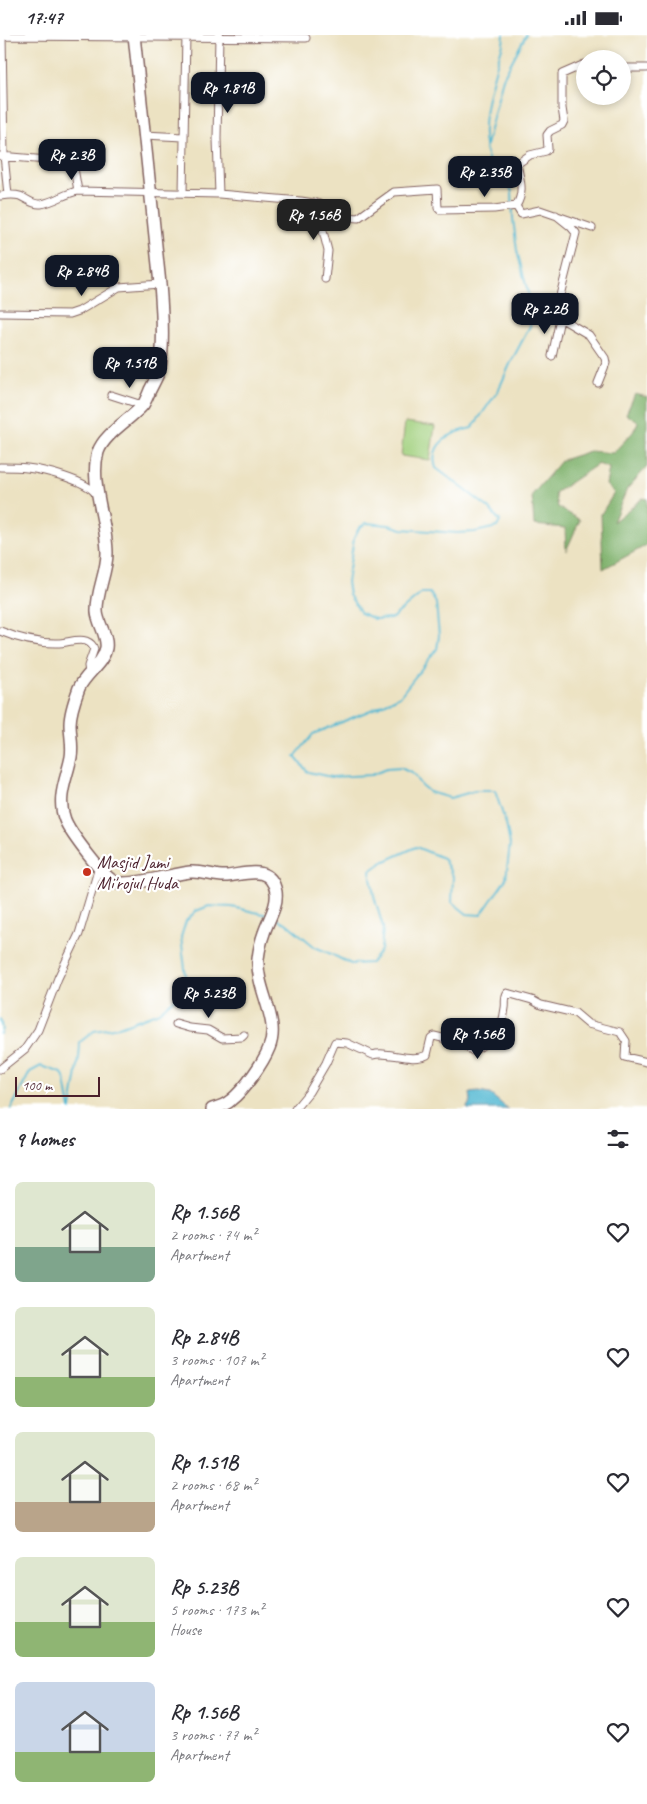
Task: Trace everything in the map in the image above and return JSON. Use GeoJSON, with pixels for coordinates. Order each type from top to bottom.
{"type":"FeatureCollection","features":[{"type":"Feature","properties":{"kind":"main road"},"geometry":{"type":"LineString","coordinates":[[134,36],[160,285],[162,315],[159,370],[142,405],[107,439],[99,450],[96,470],[107,556],[97,610],[106,649],[102,660],[89,673],[81,685],[74,701],[70,723],[71,758],[62,794],[62,807],[64,818],[76,838],[99,867],[111,880],[117,883],[205,872],[223,876],[254,872],[261,873],[273,882],[276,893],[275,906],[259,950],[258,972],[263,996],[273,1024],[272,1041],[266,1055],[238,1095],[212,1109]]}},
{"type":"Feature","properties":{"kind":"street"},"geometry":{"type":"LineString","coordinates":[[306,38],[1,36],[4,195],[18,195],[36,204],[42,204],[55,201],[68,193],[78,191],[219,194],[316,203],[338,210],[348,217],[358,218],[394,192],[437,189],[438,207],[440,210],[504,209],[515,206]]}},
{"type":"Feature","properties":{"kind":"street"},"geometry":{"type":"LineString","coordinates":[[183,193],[186,36]]}},
{"type":"Feature","properties":{"kind":"street"},"geometry":{"type":"LineString","coordinates":[[219,36],[217,139],[219,194]]}},
{"type":"Feature","properties":{"kind":"street"},"geometry":{"type":"LineString","coordinates":[[631,67],[647,68]]}},
{"type":"Feature","properties":{"kind":"street"},"geometry":{"type":"LineString","coordinates":[[515,206],[522,190],[520,171],[517,164],[530,155],[548,149],[547,135],[550,131],[562,125],[564,121],[562,74],[576,68]]}},
{"type":"Feature","properties":{"kind":"street"},"geometry":{"type":"LineString","coordinates":[[144,135],[183,137]]}},
{"type":"Feature","properties":{"kind":"street"},"geometry":{"type":"LineString","coordinates":[[2,156],[70,162],[73,167],[78,191]]}},
{"type":"Feature","properties":{"kind":"street"},"geometry":{"type":"LineString","coordinates":[[316,203],[328,251],[325,279]]}},
{"type":"Feature","properties":{"kind":"street"},"geometry":{"type":"LineString","coordinates":[[515,206],[521,214],[540,210],[592,228]]}},
{"type":"Feature","properties":{"kind":"street"},"geometry":{"type":"LineString","coordinates":[[556,215],[576,233],[555,313],[560,319],[589,335],[605,358],[606,363],[598,383]]}},
{"type":"Feature","properties":{"kind":"street"},"geometry":{"type":"LineString","coordinates":[[0,313],[70,314],[119,287],[160,285]]}},
{"type":"Feature","properties":{"kind":"street"},"geometry":{"type":"LineString","coordinates":[[552,356],[560,319]]}},
{"type":"Feature","properties":{"kind":"street"},"geometry":{"type":"LineString","coordinates":[[110,395],[142,405]]}},
{"type":"Feature","properties":{"kind":"street"},"geometry":{"type":"LineString","coordinates":[[0,467],[28,468],[68,479],[91,488],[100,501]]}},
{"type":"Feature","properties":{"kind":"street"},"geometry":{"type":"LineString","coordinates":[[0,631],[30,640],[56,643],[72,640],[86,641],[93,645],[94,649],[88,666],[89,673]]}},
{"type":"Feature","properties":{"kind":"street"},"geometry":{"type":"LineString","coordinates":[[0,1069],[25,1049],[38,1030],[58,978],[79,934],[99,867]]}},
{"type":"Feature","properties":{"kind":"street"},"geometry":{"type":"LineString","coordinates":[[295,1109],[309,1093],[326,1063],[334,1042],[347,1043],[373,1055],[406,1058],[426,1056],[434,1036],[459,1042],[473,1051],[488,1041],[502,1025],[507,993],[541,1005],[575,1013],[588,1024],[620,1032],[626,1041],[625,1057],[647,1062]]}},
{"type":"Feature","properties":{"kind":"street"},"geometry":{"type":"LineString","coordinates":[[176,1024],[208,1030],[222,1038],[242,1037],[244,1035]]}},
{"type":"Feature","properties":{"kind":"green space"},"geometry":{"type":"Polygon","coordinates":[[[635,394],[647,397],[647,467],[627,489],[613,522],[643,498],[647,499],[647,545],[603,569],[601,514],[614,493],[606,485],[609,468],[598,464],[555,493],[558,507],[580,520],[566,551],[565,528],[534,525],[532,495],[562,460],[590,451],[613,453],[633,432],[638,422],[626,414],[635,394]]]}},
{"type":"Feature","properties":{"kind":"green space"},"geometry":{"type":"Polygon","coordinates":[[[405,422],[435,426],[430,460],[401,456],[405,422]]]}},
{"type":"Feature","properties":{"kind":"water"},"geometry":{"type":"Polygon","coordinates":[[[470,1093],[490,1094],[508,1109],[468,1109],[467,1107],[471,1101],[470,1093]]]}},
{"type":"Feature","properties":{"kind":"waterway"},"geometry":{"type":"LineString","coordinates":[[274,918],[286,923],[315,947],[351,964],[371,963],[381,950],[383,927],[374,896],[370,871],[383,862],[416,847],[443,858],[453,876],[452,902],[467,914],[481,915],[506,879],[510,844],[506,824],[495,791],[475,791],[450,798],[429,792],[413,774],[401,768],[386,769],[371,775],[331,777],[308,772],[295,757],[313,734],[400,696],[437,649],[439,636],[436,603],[430,593],[422,593],[392,618],[375,619],[361,613],[349,595],[347,582],[354,538],[359,528],[366,523],[389,525],[402,529],[457,533],[475,532],[497,527],[500,521],[489,508],[436,468],[434,460],[435,452],[443,441],[449,436],[472,428],[498,391],[530,326],[532,308],[517,251],[512,192],[505,175],[489,163],[484,137],[486,108],[504,35]]}},
{"type":"Feature","properties":{"kind":"waterway"},"geometry":{"type":"LineString","coordinates":[[486,145],[503,78],[526,35]]}},
{"type":"Feature","properties":{"kind":"waterway"},"geometry":{"type":"LineString","coordinates":[[71,1109],[80,1042],[94,1031],[119,1027],[159,1012],[183,991],[186,977],[181,937],[186,921],[196,911],[209,906],[232,907],[268,915]]}},
{"type":"Feature","properties":{"kind":"waterway"},"geometry":{"type":"LineString","coordinates":[[0,1019],[2,1029],[0,1034]]}},
{"type":"Feature","properties":{"kind":"waterway"},"geometry":{"type":"LineString","coordinates":[[11,1109],[30,1072],[41,1066],[62,1073],[70,1109]]}},
{"type":"Feature","properties":{"kind":"place","name":"Masjid Jami Mi'rojul Huda"},"geometry":{"type":"Point","coordinates":[87,872]}}]}
